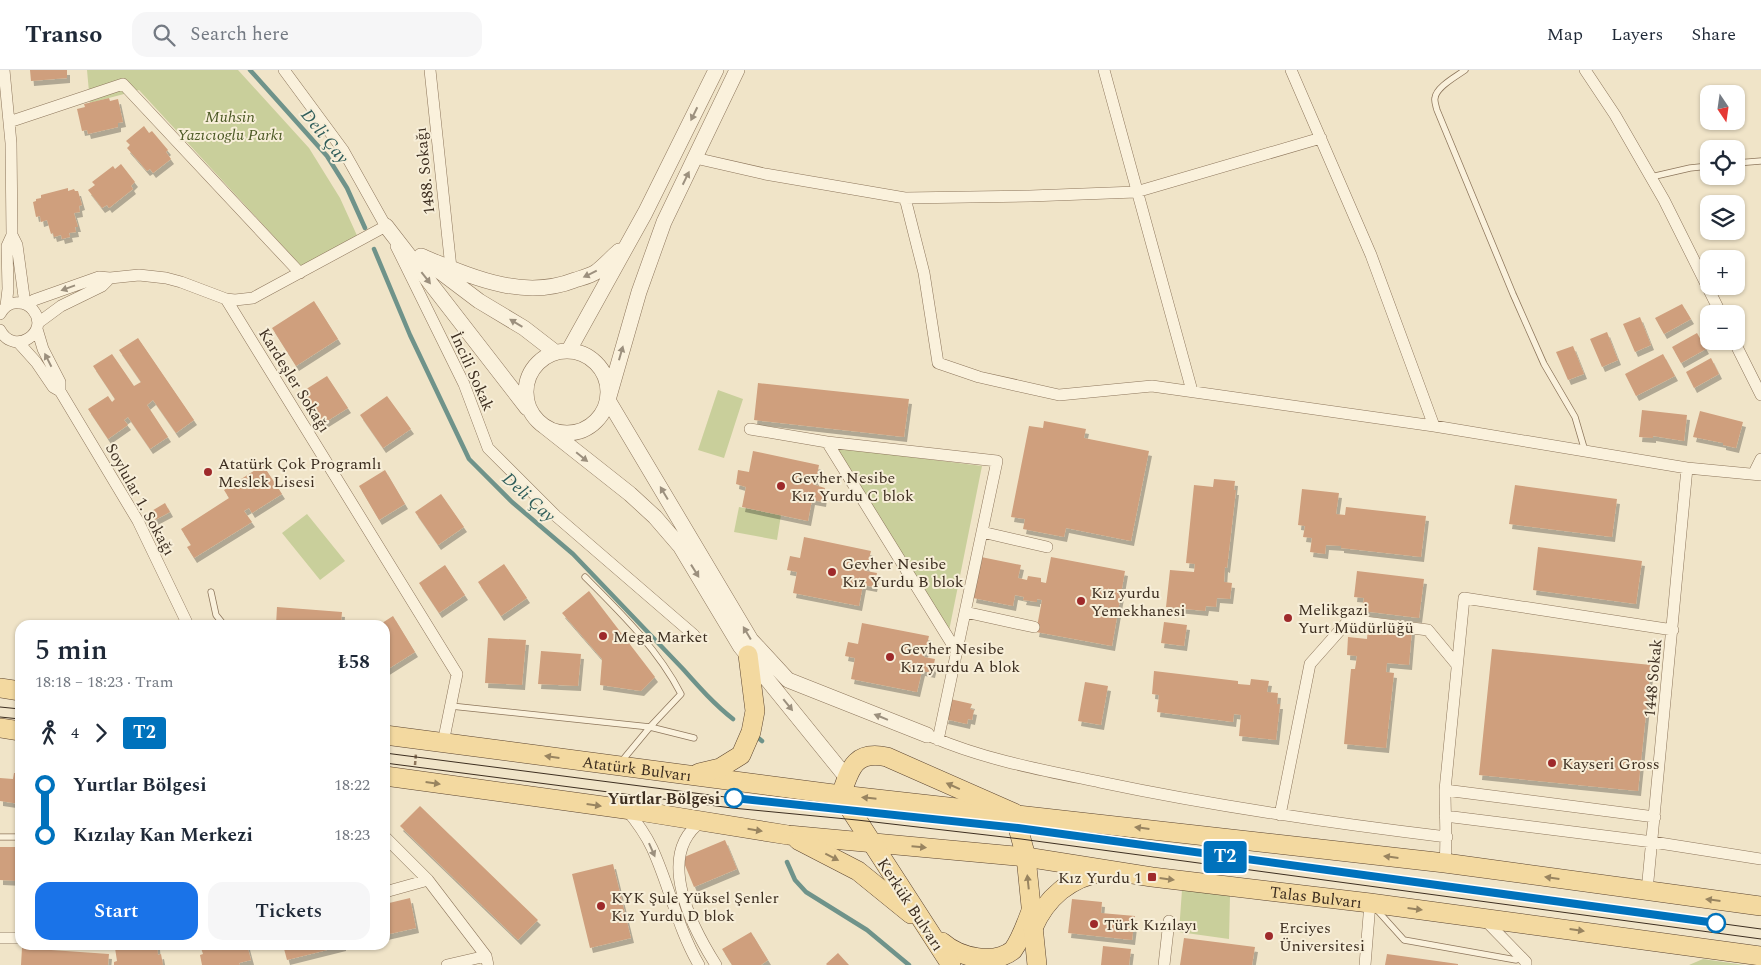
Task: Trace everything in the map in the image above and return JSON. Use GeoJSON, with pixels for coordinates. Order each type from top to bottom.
{"type":"FeatureCollection","features":[{"type":"Feature","properties":{"kind":"main road"},"geometry":{"type":"LineString","coordinates":[[689,775],[720,768],[741,755],[751,732],[755,710],[748,655]]}},
{"type":"Feature","properties":{"kind":"main road"},"geometry":{"type":"LineString","coordinates":[[0,688],[15,690]]}},
{"type":"Feature","properties":{"kind":"main road"},"geometry":{"type":"LineString","coordinates":[[0,728],[15,730]]}},
{"type":"Feature","properties":{"kind":"main road","name":"Atatürk Bulvarı"},"geometry":{"type":"LineString","coordinates":[[390,736],[689,775],[844,786],[918,803],[1014,814]]}},
{"type":"Feature","properties":{"kind":"main road"},"geometry":{"type":"LineString","coordinates":[[844,786],[853,764],[860,758],[871,755],[887,757],[1014,814],[1445,863],[1761,906]]}},
{"type":"Feature","properties":{"kind":"main road"},"geometry":{"type":"LineString","coordinates":[[390,777],[626,809],[788,835],[871,842]]}},
{"type":"Feature","properties":{"kind":"main road","name":"Kerkük Bulvarı"},"geometry":{"type":"LineString","coordinates":[[844,786],[871,842],[951,965]]}},
{"type":"Feature","properties":{"kind":"main road"},"geometry":{"type":"LineString","coordinates":[[1014,814],[1026,857],[1037,965]]}},
{"type":"Feature","properties":{"kind":"main road"},"geometry":{"type":"LineString","coordinates":[[788,835],[858,870],[961,957],[978,963],[993,964],[1004,959],[1014,949],[1032,919],[1063,888],[1087,876],[1112,871]]}},
{"type":"Feature","properties":{"kind":"main road","name":"Talas Bulvarı"},"geometry":{"type":"LineString","coordinates":[[871,842],[1026,857],[1152,877],[1370,903],[1761,956]]}},
{"type":"Feature","properties":{"kind":"street"},"geometry":{"type":"LineString","coordinates":[[4,70],[9,122],[6,144],[12,235],[17,245],[27,305]]}},
{"type":"Feature","properties":{"kind":"street","name":"İncili Sokak"},"geometry":{"type":"LineString","coordinates":[[284,70],[342,150],[386,226],[464,384],[488,448],[556,516],[694,635]]}},
{"type":"Feature","properties":{"kind":"street","name":"1488. Sokağı"},"geometry":{"type":"LineString","coordinates":[[430,70],[451,268]]}},
{"type":"Feature","properties":{"kind":"street"},"geometry":{"type":"LineString","coordinates":[[716,70],[645,213],[562,351],[542,359],[533,368],[527,380],[528,406],[539,422],[556,432],[569,433],[582,430],[593,424],[603,413],[639,292],[664,222],[737,70]]}},
{"type":"Feature","properties":{"kind":"street"},"geometry":{"type":"LineString","coordinates":[[1104,70],[1192,391]]}},
{"type":"Feature","properties":{"kind":"street"},"geometry":{"type":"LineString","coordinates":[[1291,70],[1371,255],[1434,426]]}},
{"type":"Feature","properties":{"kind":"street"},"geometry":{"type":"LineString","coordinates":[[1585,70],[1664,200],[1716,305]]}},
{"type":"Feature","properties":{"kind":"street"},"geometry":{"type":"LineString","coordinates":[[9,122],[123,84],[300,273]]}},
{"type":"Feature","properties":{"kind":"street"},"geometry":{"type":"LineString","coordinates":[[695,158],[765,174],[905,198],[1136,192],[1321,138]]}},
{"type":"Feature","properties":{"kind":"street"},"geometry":{"type":"LineString","coordinates":[[905,198],[924,273],[938,363],[979,376],[1058,395],[1152,386],[1192,391],[1434,426],[1688,468],[1758,474],[1761,459]]}},
{"type":"Feature","properties":{"kind":"street"},"geometry":{"type":"LineString","coordinates":[[386,226],[472,295],[562,351],[583,354],[595,361],[604,372],[608,386],[608,400],[751,640],[788,680],[978,755],[1028,768],[1136,790],[1280,815],[1447,837]]}},
{"type":"Feature","properties":{"kind":"street"},"geometry":{"type":"LineString","coordinates":[[3,310],[12,304],[27,305],[34,300],[99,277],[110,278],[139,275],[181,282],[226,299],[253,298],[386,226]]}},
{"type":"Feature","properties":{"kind":"street"},"geometry":{"type":"LineString","coordinates":[[386,226],[539,422],[630,494],[655,517],[680,546],[740,646],[844,786]]}},
{"type":"Feature","properties":{"kind":"street"},"geometry":{"type":"LineString","coordinates":[[3,310],[8,289],[7,246],[12,235]]}},
{"type":"Feature","properties":{"kind":"street"},"geometry":{"type":"LineString","coordinates":[[421,256],[470,276],[510,287],[540,289],[570,282],[594,273],[627,244]]}},
{"type":"Feature","properties":{"kind":"street"},"geometry":{"type":"LineString","coordinates":[[2,336],[18,342],[29,338],[37,326],[60,306],[102,286],[110,278]]}},
{"type":"Feature","properties":{"kind":"street","name":"Kardeşler Sokağı"},"geometry":{"type":"LineString","coordinates":[[226,299],[457,674],[443,743]]}},
{"type":"Feature","properties":{"kind":"street","name":"Soylular 1. Sokağı"},"geometry":{"type":"LineString","coordinates":[[27,305],[34,311],[43,349],[60,382],[60,391]]}},
{"type":"Feature","properties":{"kind":"street","name":"Soylular 1. Sokağı"},"geometry":{"type":"LineString","coordinates":[[18,342],[36,362],[53,387],[60,391],[138,521],[186,620]]}},
{"type":"Feature","properties":{"kind":"street"},"geometry":{"type":"LineString","coordinates":[[1738,350],[1761,395]]}},
{"type":"Feature","properties":{"kind":"street"},"geometry":{"type":"LineString","coordinates":[[750,428],[827,442],[997,461],[957,652],[932,737]]}},
{"type":"Feature","properties":{"kind":"street"},"geometry":{"type":"LineString","coordinates":[[827,442],[957,652]]}},
{"type":"Feature","properties":{"kind":"street","name":"1448 Sokak"},"geometry":{"type":"LineString","coordinates":[[1647,891],[1656,817],[1688,468]]}},
{"type":"Feature","properties":{"kind":"street"},"geometry":{"type":"LineString","coordinates":[[982,532],[1047,547]]}},
{"type":"Feature","properties":{"kind":"street"},"geometry":{"type":"LineString","coordinates":[[1445,863],[1447,837],[1445,790],[1464,598],[1673,630]]}},
{"type":"Feature","properties":{"kind":"street"},"geometry":{"type":"LineString","coordinates":[[965,612],[1034,627]]}},
{"type":"Feature","properties":{"kind":"street"},"geometry":{"type":"LineString","coordinates":[[1280,815],[1310,664],[1349,620],[1428,630],[1457,664]]}},
{"type":"Feature","properties":{"kind":"street"},"geometry":{"type":"LineString","coordinates":[[1445,790],[1656,817]]}},
{"type":"Feature","properties":{"kind":"street"},"geometry":{"type":"LineString","coordinates":[[626,809],[652,847],[680,927],[699,965]]}},
{"type":"Feature","properties":{"kind":"street"},"geometry":{"type":"LineString","coordinates":[[1445,816],[1653,842],[1761,859]]}},
{"type":"Feature","properties":{"kind":"street"},"geometry":{"type":"LineString","coordinates":[[702,821],[688,834],[680,850],[680,882],[690,913],[704,945],[716,965]]}},
{"type":"Feature","properties":{"kind":"street"},"geometry":{"type":"LineString","coordinates":[[390,842],[428,880],[487,960],[447,965]]}},
{"type":"Feature","properties":{"kind":"street"},"geometry":{"type":"LineString","coordinates":[[390,891],[428,880]]}},
{"type":"Feature","properties":{"kind":"street"},"geometry":{"type":"LineString","coordinates":[[1365,965],[1370,903]]}},
{"type":"Feature","properties":{"kind":"street"},"geometry":{"type":"LineString","coordinates":[[1483,918],[1526,962],[1521,962]]}},
{"type":"Feature","properties":{"kind":"street"},"geometry":{"type":"LineString","coordinates":[[1164,965],[1169,921]]}},
{"type":"Feature","properties":{"kind":"street"},"geometry":{"type":"LineString","coordinates":[[0,938],[15,938]]}},
{"type":"Feature","properties":{"kind":"lane"},"geometry":{"type":"LineString","coordinates":[[1465,70],[1444,85],[1437,93],[1435,98],[1437,110],[1536,347],[1575,417],[1585,451]]}},
{"type":"Feature","properties":{"kind":"lane"},"geometry":{"type":"LineString","coordinates":[[1745,163],[1761,162]]}},
{"type":"Feature","properties":{"kind":"lane"},"geometry":{"type":"LineString","coordinates":[[1651,177],[1700,167]]}},
{"type":"Feature","properties":{"kind":"lane"},"geometry":{"type":"LineString","coordinates":[[585,577],[620,612],[671,673],[682,694],[625,755],[618,766]]}},
{"type":"Feature","properties":{"kind":"lane"},"geometry":{"type":"LineString","coordinates":[[210,592],[216,616],[220,620]]}},
{"type":"Feature","properties":{"kind":"lane"},"geometry":{"type":"LineString","coordinates":[[451,706],[650,727],[694,738]]}},
{"type":"Feature","properties":{"kind":"lane"},"geometry":{"type":"LineString","coordinates":[[0,837],[15,837]]}},
{"type":"Feature","properties":{"kind":"lane"},"geometry":{"type":"LineString","coordinates":[[1370,903],[1404,940],[1521,962]]}},
{"type":"Feature","properties":{"kind":"path"},"geometry":{"type":"LineString","coordinates":[[413,780],[418,740]]}},
{"type":"Feature","properties":{"kind":"green space","name":"Muhsin Yazıcıoglu Parkı"},"geometry":{"type":"Polygon","coordinates":[[[87,70],[238,70],[309,148],[340,198],[359,240],[303,268],[139,90],[90,103],[87,70]]]}},
{"type":"Feature","properties":{"kind":"green space"},"geometry":{"type":"Polygon","coordinates":[[[718,390],[743,399],[724,458],[698,450],[718,390]]]}},
{"type":"Feature","properties":{"kind":"green space"},"geometry":{"type":"Polygon","coordinates":[[[832,447],[982,466],[949,631],[832,447]]]}},
{"type":"Feature","properties":{"kind":"green space"},"geometry":{"type":"Polygon","coordinates":[[[739,507],[781,515],[777,540],[734,532],[739,507]]]}},
{"type":"Feature","properties":{"kind":"green space"},"geometry":{"type":"Polygon","coordinates":[[[307,514],[345,561],[320,580],[282,533],[307,514]]]}},
{"type":"Feature","properties":{"kind":"green space"},"geometry":{"type":"Polygon","coordinates":[[[1182,890],[1230,896],[1229,939],[1179,932],[1182,890]]]}},
{"type":"Feature","properties":{"kind":"green space"},"geometry":{"type":"Polygon","coordinates":[[[1703,959],[1744,965],[1689,965],[1703,959]]]}},
{"type":"Feature","properties":{"kind":"building"},"geometry":{"type":"Polygon","coordinates":[[[30,70],[67,70],[67,78],[31,81],[30,70]]]}},
{"type":"Feature","properties":{"kind":"building"},"geometry":{"type":"Polygon","coordinates":[[[109,98],[110,101],[118,99],[123,122],[118,123],[118,127],[88,134],[87,130],[82,131],[77,109],[85,107],[84,104],[109,98]]]}},
{"type":"Feature","properties":{"kind":"building"},"geometry":{"type":"Polygon","coordinates":[[[144,126],[149,133],[152,131],[168,150],[166,152],[171,159],[153,173],[150,169],[147,171],[127,148],[130,145],[126,141],[144,126]]]}},
{"type":"Feature","properties":{"kind":"building"},"geometry":{"type":"Polygon","coordinates":[[[121,164],[135,182],[131,186],[133,189],[109,208],[107,205],[102,208],[88,190],[95,185],[92,182],[113,166],[115,169],[121,164]]]}},
{"type":"Feature","properties":{"kind":"building"},"geometry":{"type":"Polygon","coordinates":[[[68,188],[68,191],[74,189],[78,191],[82,205],[79,206],[80,212],[74,213],[78,227],[75,227],[76,232],[69,233],[70,237],[62,239],[61,235],[54,237],[53,233],[51,234],[47,220],[41,222],[40,216],[36,217],[33,202],[41,198],[41,195],[68,188]]]}},
{"type":"Feature","properties":{"kind":"building"},"geometry":{"type":"Polygon","coordinates":[[[314,301],[338,339],[296,366],[272,328],[314,301]]]}},
{"type":"Feature","properties":{"kind":"building"},"geometry":{"type":"Polygon","coordinates":[[[1682,304],[1691,319],[1664,334],[1655,318],[1682,304]]]}},
{"type":"Feature","properties":{"kind":"building"},"geometry":{"type":"Polygon","coordinates":[[[1640,317],[1651,345],[1635,352],[1623,324],[1640,317]]]}},
{"type":"Feature","properties":{"kind":"building"},"geometry":{"type":"Polygon","coordinates":[[[1607,332],[1618,360],[1602,367],[1590,339],[1607,332]]]}},
{"type":"Feature","properties":{"kind":"building"},"geometry":{"type":"Polygon","coordinates":[[[1697,333],[1700,338],[1700,350],[1704,350],[1681,363],[1672,347],[1697,333]]]}},
{"type":"Feature","properties":{"kind":"building"},"geometry":{"type":"Polygon","coordinates":[[[138,338],[194,420],[176,433],[153,400],[147,405],[168,437],[150,449],[128,417],[124,420],[128,425],[108,439],[88,409],[108,396],[112,402],[115,399],[93,366],[112,354],[134,386],[141,382],[119,350],[138,338]]]}},
{"type":"Feature","properties":{"kind":"building"},"geometry":{"type":"Polygon","coordinates":[[[1573,346],[1584,374],[1568,380],[1556,352],[1573,346]]]}},
{"type":"Feature","properties":{"kind":"building"},"geometry":{"type":"Polygon","coordinates":[[[1663,354],[1675,376],[1636,396],[1625,374],[1663,354]]]}},
{"type":"Feature","properties":{"kind":"building"},"geometry":{"type":"Polygon","coordinates":[[[1711,358],[1719,374],[1694,388],[1686,372],[1711,358]]]}},
{"type":"Feature","properties":{"kind":"building"},"geometry":{"type":"Polygon","coordinates":[[[327,376],[348,408],[321,425],[300,393],[327,376]]]}},
{"type":"Feature","properties":{"kind":"building"},"geometry":{"type":"Polygon","coordinates":[[[758,383],[909,399],[904,437],[754,420],[758,383]]]}},
{"type":"Feature","properties":{"kind":"building"},"geometry":{"type":"Polygon","coordinates":[[[387,396],[411,429],[383,448],[360,415],[387,396]]]}},
{"type":"Feature","properties":{"kind":"building"},"geometry":{"type":"Polygon","coordinates":[[[1642,410],[1687,415],[1684,441],[1653,436],[1653,438],[1639,437],[1642,410]]]}},
{"type":"Feature","properties":{"kind":"building"},"geometry":{"type":"Polygon","coordinates":[[[1700,411],[1743,422],[1736,448],[1723,445],[1723,443],[1693,437],[1700,411]]]}},
{"type":"Feature","properties":{"kind":"building"},"geometry":{"type":"Polygon","coordinates":[[[1044,421],[1086,429],[1084,438],[1149,451],[1131,541],[1066,528],[1064,537],[1023,529],[1025,519],[1011,517],[1029,426],[1043,428],[1044,421]]]}},
{"type":"Feature","properties":{"kind":"building","name":"Gevher Nesibe Kız Yurdu C blok"},"geometry":{"type":"Polygon","coordinates":[[[753,451],[819,465],[815,485],[825,488],[823,502],[812,500],[808,521],[742,507],[746,487],[736,484],[738,470],[749,472],[753,451]]]}},
{"type":"Feature","properties":{"kind":"building"},"geometry":{"type":"Polygon","coordinates":[[[263,465],[282,494],[252,513],[249,508],[244,511],[252,522],[194,558],[187,547],[191,545],[181,529],[229,498],[224,490],[263,465]]]}},
{"type":"Feature","properties":{"kind":"building"},"geometry":{"type":"Polygon","coordinates":[[[385,470],[405,504],[379,520],[359,486],[385,470]]]}},
{"type":"Feature","properties":{"kind":"building"},"geometry":{"type":"Polygon","coordinates":[[[1214,479],[1235,481],[1234,490],[1236,490],[1224,582],[1232,583],[1230,599],[1217,598],[1216,607],[1206,606],[1205,611],[1166,607],[1170,570],[1194,572],[1195,564],[1186,563],[1194,485],[1213,487],[1214,479]]]}},
{"type":"Feature","properties":{"kind":"building"},"geometry":{"type":"Polygon","coordinates":[[[1515,485],[1617,499],[1612,537],[1509,524],[1515,485]]]}},
{"type":"Feature","properties":{"kind":"building"},"geometry":{"type":"Polygon","coordinates":[[[1302,489],[1339,493],[1336,514],[1345,515],[1346,507],[1426,516],[1421,557],[1326,545],[1325,554],[1310,552],[1312,538],[1303,537],[1305,526],[1298,525],[1302,489]]]}},
{"type":"Feature","properties":{"kind":"building"},"geometry":{"type":"Polygon","coordinates":[[[441,494],[464,527],[438,545],[415,512],[441,494]]]}},
{"type":"Feature","properties":{"kind":"building"},"geometry":{"type":"Polygon","coordinates":[[[165,503],[170,512],[155,520],[150,512],[165,503]]]}},
{"type":"Feature","properties":{"kind":"building","name":"Gevher Nesibe Kız Yurdu B blok"},"geometry":{"type":"Polygon","coordinates":[[[804,537],[871,551],[866,571],[877,573],[874,587],[863,585],[859,606],[793,593],[797,572],[787,570],[790,556],[800,558],[804,537]]]}},
{"type":"Feature","properties":{"kind":"building"},"geometry":{"type":"Polygon","coordinates":[[[1538,547],[1642,561],[1636,604],[1533,590],[1538,547]]]}},
{"type":"Feature","properties":{"kind":"building","name":"Kız yurdu Yemekhanesi"},"geometry":{"type":"Polygon","coordinates":[[[981,557],[1021,565],[1018,578],[1027,580],[1028,576],[1041,578],[1041,582],[1046,583],[1051,557],[1125,571],[1112,646],[1036,632],[1042,600],[1037,599],[1037,602],[1023,600],[1024,597],[1015,595],[1013,606],[973,598],[981,557]]]}},
{"type":"Feature","properties":{"kind":"building"},"geometry":{"type":"Polygon","coordinates":[[[504,564],[527,598],[501,616],[478,582],[504,564]]]}},
{"type":"Feature","properties":{"kind":"building"},"geometry":{"type":"Polygon","coordinates":[[[445,565],[465,595],[439,613],[419,583],[445,565]]]}},
{"type":"Feature","properties":{"kind":"building"},"geometry":{"type":"Polygon","coordinates":[[[1357,571],[1424,579],[1419,618],[1362,611],[1364,598],[1354,597],[1357,571]]]}},
{"type":"Feature","properties":{"kind":"building","name":"Mega Market"},"geometry":{"type":"Polygon","coordinates":[[[589,591],[655,677],[641,691],[600,685],[602,659],[562,613],[589,591]]]}},
{"type":"Feature","properties":{"kind":"building"},"geometry":{"type":"Polygon","coordinates":[[[277,607],[342,612],[341,620],[276,620],[277,607]]]}},
{"type":"Feature","properties":{"kind":"building"},"geometry":{"type":"Polygon","coordinates":[[[393,616],[415,652],[390,668],[390,620],[387,620],[393,616]]]}},
{"type":"Feature","properties":{"kind":"building"},"geometry":{"type":"Polygon","coordinates":[[[1164,622],[1187,625],[1184,646],[1161,643],[1164,622]]]}},
{"type":"Feature","properties":{"kind":"building","name":"Gevher Nesibe Kız yurdu A blok"},"geometry":{"type":"Polygon","coordinates":[[[862,623],[929,636],[924,657],[935,659],[932,673],[922,671],[917,692],[851,679],[855,658],[845,656],[848,642],[858,644],[862,623]]]}},
{"type":"Feature","properties":{"kind":"building"},"geometry":{"type":"Polygon","coordinates":[[[1368,627],[1412,629],[1409,665],[1387,663],[1386,672],[1394,673],[1386,748],[1344,744],[1351,669],[1355,669],[1357,656],[1347,655],[1348,637],[1367,639],[1368,627]]]}},
{"type":"Feature","properties":{"kind":"building"},"geometry":{"type":"Polygon","coordinates":[[[488,638],[526,640],[522,685],[485,683],[488,638]]]}},
{"type":"Feature","properties":{"kind":"building"},"geometry":{"type":"Polygon","coordinates":[[[1492,649],[1651,665],[1638,791],[1479,775],[1492,649]]]}},
{"type":"Feature","properties":{"kind":"building"},"geometry":{"type":"Polygon","coordinates":[[[541,651],[581,654],[578,686],[538,684],[541,651]]]}},
{"type":"Feature","properties":{"kind":"building"},"geometry":{"type":"Polygon","coordinates":[[[1154,671],[1238,681],[1238,684],[1250,685],[1251,679],[1269,681],[1267,692],[1278,693],[1277,704],[1280,704],[1276,740],[1239,736],[1241,715],[1234,714],[1233,722],[1157,712],[1159,695],[1152,694],[1154,671]]]}},
{"type":"Feature","properties":{"kind":"building"},"geometry":{"type":"Polygon","coordinates":[[[1085,682],[1108,686],[1101,725],[1078,721],[1085,682]]]}},
{"type":"Feature","properties":{"kind":"building"},"geometry":{"type":"Polygon","coordinates":[[[950,699],[972,704],[970,709],[974,710],[972,720],[968,719],[967,724],[945,719],[950,699]]]}},
{"type":"Feature","properties":{"kind":"building"},"geometry":{"type":"Polygon","coordinates":[[[15,773],[15,803],[0,801],[0,778],[13,779],[15,773]]]}},
{"type":"Feature","properties":{"kind":"building"},"geometry":{"type":"Polygon","coordinates":[[[420,806],[538,920],[518,940],[400,826],[420,806]]]}},
{"type":"Feature","properties":{"kind":"building"},"geometry":{"type":"Polygon","coordinates":[[[725,840],[737,869],[694,887],[682,858],[725,840]]]}},
{"type":"Feature","properties":{"kind":"building"},"geometry":{"type":"Polygon","coordinates":[[[0,847],[15,847],[15,881],[0,880],[0,847]]]}},
{"type":"Feature","properties":{"kind":"building","name":"KYK Şule Yüksel Şenler Kız Yurdu D blok"},"geometry":{"type":"Polygon","coordinates":[[[613,864],[631,938],[590,948],[572,874],[613,864]]]}},
{"type":"Feature","properties":{"kind":"building"},"geometry":{"type":"Polygon","coordinates":[[[410,898],[416,928],[390,934],[390,903],[410,898]]]}},
{"type":"Feature","properties":{"kind":"building","name":"Türk Kızılayı"},"geometry":{"type":"Polygon","coordinates":[[[1072,899],[1102,902],[1101,913],[1135,916],[1132,940],[1068,933],[1072,899]]]}},
{"type":"Feature","properties":{"kind":"building"},"geometry":{"type":"Polygon","coordinates":[[[751,932],[768,960],[761,965],[732,965],[722,949],[751,932]]]}},
{"type":"Feature","properties":{"kind":"building"},"geometry":{"type":"Polygon","coordinates":[[[1184,938],[1255,947],[1252,965],[1180,965],[1184,938]]]}},
{"type":"Feature","properties":{"kind":"building"},"geometry":{"type":"Polygon","coordinates":[[[1103,946],[1131,949],[1129,965],[1101,965],[1103,946]]]}},
{"type":"Feature","properties":{"kind":"building"},"geometry":{"type":"Polygon","coordinates":[[[22,950],[109,954],[108,965],[21,965],[22,950]]]}},
{"type":"Feature","properties":{"kind":"building"},"geometry":{"type":"Polygon","coordinates":[[[115,950],[158,950],[158,955],[161,954],[163,965],[114,965],[114,962],[117,961],[115,950]]]}},
{"type":"Feature","properties":{"kind":"building"},"geometry":{"type":"Polygon","coordinates":[[[202,950],[248,950],[251,960],[239,963],[240,965],[202,965],[200,955],[203,954],[202,950]]]}},
{"type":"Feature","properties":{"kind":"building"},"geometry":{"type":"Polygon","coordinates":[[[284,950],[327,950],[287,960],[284,950]]]}},
{"type":"Feature","properties":{"kind":"building"},"geometry":{"type":"Polygon","coordinates":[[[838,953],[849,965],[826,964],[838,953]]]}},
{"type":"Feature","properties":{"kind":"building"},"geometry":{"type":"Polygon","coordinates":[[[1387,954],[1458,964],[1458,965],[1385,965],[1387,954]]]}},
{"type":"Feature","properties":{"kind":"waterway","name":"Deli Çay"},"geometry":{"type":"LineString","coordinates":[[250,70],[327,156],[347,188],[365,228]]}},
{"type":"Feature","properties":{"kind":"waterway","name":"Deli Çay"},"geometry":{"type":"LineString","coordinates":[[374,249],[410,335],[469,459],[512,502],[573,554],[707,695],[733,719]]}},
{"type":"Feature","properties":{"kind":"waterway","name":"Deli Çay"},"geometry":{"type":"LineString","coordinates":[[756,736],[762,741]]}},
{"type":"Feature","properties":{"kind":"waterway"},"geometry":{"type":"LineString","coordinates":[[787,862],[795,880],[806,892],[867,930],[909,965]]}},
{"type":"Feature","properties":{"kind":"tram line"},"geometry":{"type":"LineString","coordinates":[[0,707],[15,708]]}},
{"type":"Feature","properties":{"kind":"tram line"},"geometry":{"type":"LineString","coordinates":[[0,717],[15,718]]}},
{"type":"Feature","properties":{"kind":"tram line"},"geometry":{"type":"LineString","coordinates":[[390,754],[733,798],[1018,828],[1761,929]]}},
{"type":"Feature","properties":{"kind":"tram line"},"geometry":{"type":"LineString","coordinates":[[390,764],[732,808],[1021,839],[1761,939]]}},
{"type":"Feature","properties":{"kind":"tram line","name":"T2"},"geometry":{"type":"LineString","coordinates":[[734,798],[1018,828],[1716,923]]}},
{"type":"Feature","properties":{"kind":"place","name":"Atatürk Çok Programlı Meslek Lisesi"},"geometry":{"type":"Point","coordinates":[208,472]}},
{"type":"Feature","properties":{"kind":"place","name":"Gevher Nesibe Kız Yurdu C blok"},"geometry":{"type":"Point","coordinates":[781,486]}},
{"type":"Feature","properties":{"kind":"place","name":"Gevher Nesibe Kız Yurdu B blok"},"geometry":{"type":"Point","coordinates":[832,572]}},
{"type":"Feature","properties":{"kind":"place","name":"Kız yurdu Yemekhanesi"},"geometry":{"type":"Point","coordinates":[1081,601]}},
{"type":"Feature","properties":{"kind":"place","name":"Melikgazi Yurt Müdürlüğü"},"geometry":{"type":"Point","coordinates":[1288,618]}},
{"type":"Feature","properties":{"kind":"place","name":"Mega Market"},"geometry":{"type":"Point","coordinates":[603,636]}},
{"type":"Feature","properties":{"kind":"place","name":"Gevher Nesibe Kız yurdu A blok"},"geometry":{"type":"Point","coordinates":[890,657]}},
{"type":"Feature","properties":{"kind":"place","name":"Kayseri Gross"},"geometry":{"type":"Point","coordinates":[1552,763]}},
{"type":"Feature","properties":{"kind":"place","name":"Yurtlar Bölgesi"},"geometry":{"type":"Point","coordinates":[734,798]}},
{"type":"Feature","properties":{"kind":"place","name":"Kız Yurdu 1"},"geometry":{"type":"Point","coordinates":[1152,877]}},
{"type":"Feature","properties":{"kind":"place","name":"KYK Şule Yüksel Şenler Kız Yurdu D blok"},"geometry":{"type":"Point","coordinates":[601,906]}},
{"type":"Feature","properties":{"kind":"place","name":"Türk Kızılayı"},"geometry":{"type":"Point","coordinates":[1094,924]}},
{"type":"Feature","properties":{"kind":"place","name":"Erciyes Üniversitesi"},"geometry":{"type":"Point","coordinates":[1269,936]}}]}
